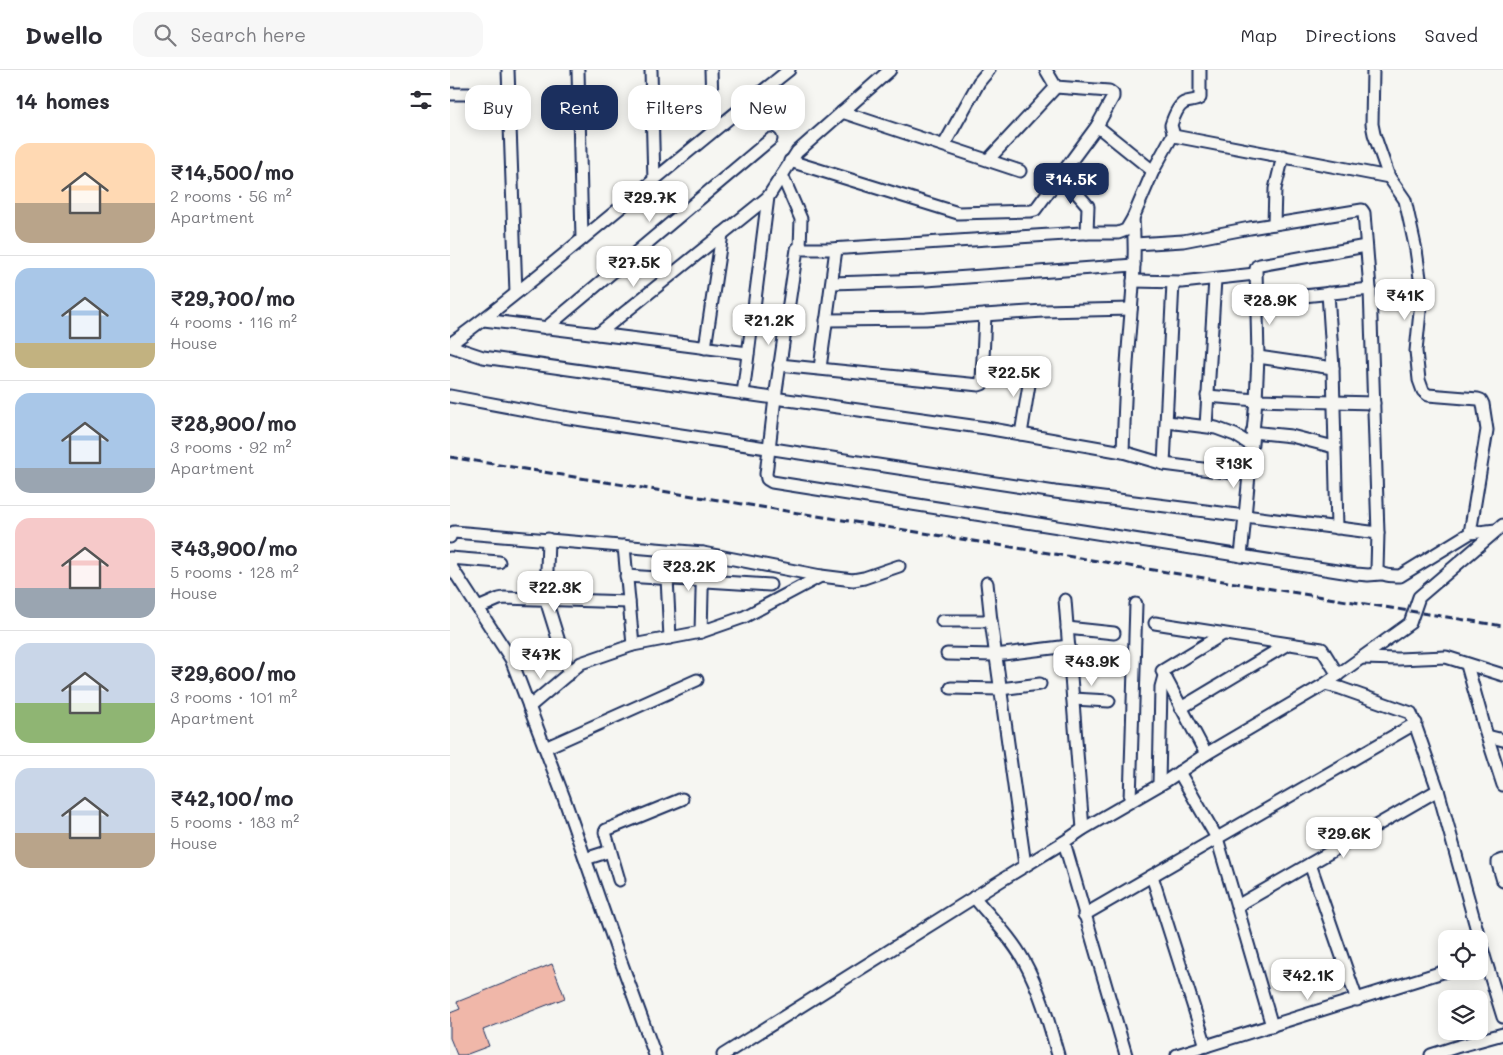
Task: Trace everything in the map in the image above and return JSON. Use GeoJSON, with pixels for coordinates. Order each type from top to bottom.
{"type":"FeatureCollection","features":[{"type":"Feature","properties":{"kind":"street"},"geometry":{"type":"LineString","coordinates":[[508,70],[509,85]]}},
{"type":"Feature","properties":{"kind":"street"},"geometry":{"type":"LineString","coordinates":[[578,70],[582,239]]}},
{"type":"Feature","properties":{"kind":"street"},"geometry":{"type":"LineString","coordinates":[[651,70],[654,181]]}},
{"type":"Feature","properties":{"kind":"street"},"geometry":{"type":"LineString","coordinates":[[710,70],[711,85]]}},
{"type":"Feature","properties":{"kind":"street"},"geometry":{"type":"LineString","coordinates":[[721,124],[789,70]]}},
{"type":"Feature","properties":{"kind":"street"},"geometry":{"type":"LineString","coordinates":[[598,334],[768,197],[797,152],[890,70]]}},
{"type":"Feature","properties":{"kind":"street"},"geometry":{"type":"LineString","coordinates":[[944,145],[979,82],[989,70]]}},
{"type":"Feature","properties":{"kind":"street"},"geometry":{"type":"LineString","coordinates":[[1046,70],[1056,87]]}},
{"type":"Feature","properties":{"kind":"street"},"geometry":{"type":"LineString","coordinates":[[1174,136],[1171,125],[1181,105],[1185,102],[1199,99],[1200,70]]}},
{"type":"Feature","properties":{"kind":"street"},"geometry":{"type":"LineString","coordinates":[[1373,70],[1373,128],[1389,177],[1406,200],[1416,250],[1422,292],[1416,351],[1419,380],[1423,391],[1428,395],[1478,399],[1483,404],[1487,437],[1470,533]]}},
{"type":"Feature","properties":{"kind":"street"},"geometry":{"type":"LineString","coordinates":[[790,161],[958,213],[1036,210],[1097,126],[1113,97],[1112,92],[1056,87]]}},
{"type":"Feature","properties":{"kind":"street"},"geometry":{"type":"LineString","coordinates":[[988,160],[1056,87]]}},
{"type":"Feature","properties":{"kind":"street"},"geometry":{"type":"LineString","coordinates":[[450,94],[465,94]]}},
{"type":"Feature","properties":{"kind":"street"},"geometry":{"type":"LineString","coordinates":[[842,112],[1020,171]]}},
{"type":"Feature","properties":{"kind":"street"},"geometry":{"type":"LineString","coordinates":[[1097,126],[1152,172]]}},
{"type":"Feature","properties":{"kind":"street"},"geometry":{"type":"LineString","coordinates":[[510,130],[516,293]]}},
{"type":"Feature","properties":{"kind":"street"},"geometry":{"type":"LineString","coordinates":[[450,345],[484,320],[654,181],[713,130]]}},
{"type":"Feature","properties":{"kind":"street"},"geometry":{"type":"LineString","coordinates":[[1174,136],[1389,177]]}},
{"type":"Feature","properties":{"kind":"street"},"geometry":{"type":"LineString","coordinates":[[1174,136],[1171,138],[1152,172],[1133,218],[1126,230],[1122,232],[836,249],[797,248],[768,448],[766,474],[768,479],[772,482],[1368,575],[1400,576],[1470,533],[1499,528]]}},
{"type":"Feature","properties":{"kind":"street"},"geometry":{"type":"LineString","coordinates":[[546,328],[771,139]]}},
{"type":"Feature","properties":{"kind":"street"},"geometry":{"type":"LineString","coordinates":[[1274,224],[1275,194],[1283,156]]}},
{"type":"Feature","properties":{"kind":"street"},"geometry":{"type":"LineString","coordinates":[[782,175],[801,219],[800,248]]}},
{"type":"Feature","properties":{"kind":"street"},"geometry":{"type":"LineString","coordinates":[[1062,176],[1088,206],[1087,233]]}},
{"type":"Feature","properties":{"kind":"street"},"geometry":{"type":"LineString","coordinates":[[743,394],[768,197]]}},
{"type":"Feature","properties":{"kind":"street"},"geometry":{"type":"LineString","coordinates":[[1135,244],[1183,241],[1362,210],[1364,213],[1370,289],[1378,533],[1377,569],[1381,574]]}},
{"type":"Feature","properties":{"kind":"street"},"geometry":{"type":"LineString","coordinates":[[1123,452],[1127,366],[1134,281],[1135,244],[1133,218]]}},
{"type":"Feature","properties":{"kind":"street"},"geometry":{"type":"LineString","coordinates":[[705,348],[722,234]]}},
{"type":"Feature","properties":{"kind":"street"},"geometry":{"type":"LineString","coordinates":[[1241,556],[1256,400],[1258,357],[1257,266],[1366,246]]}},
{"type":"Feature","properties":{"kind":"street"},"geometry":{"type":"LineString","coordinates":[[820,368],[836,249]]}},
{"type":"Feature","properties":{"kind":"street"},"geometry":{"type":"LineString","coordinates":[[832,283],[926,280],[1134,265]]}},
{"type":"Feature","properties":{"kind":"street"},"geometry":{"type":"LineString","coordinates":[[1134,281],[1173,283],[1256,274]]}},
{"type":"Feature","properties":{"kind":"street"},"geometry":{"type":"LineString","coordinates":[[1206,426],[1215,279]]}},
{"type":"Feature","properties":{"kind":"street"},"geometry":{"type":"LineString","coordinates":[[1164,464],[1173,283]]}},
{"type":"Feature","properties":{"kind":"street"},"geometry":{"type":"LineString","coordinates":[[1256,301],[1370,289]]}},
{"type":"Feature","properties":{"kind":"street"},"geometry":{"type":"LineString","coordinates":[[1328,293],[1333,368],[1337,528]]}},
{"type":"Feature","properties":{"kind":"street"},"geometry":{"type":"LineString","coordinates":[[826,320],[926,319],[1044,311],[1131,309]]}},
{"type":"Feature","properties":{"kind":"street"},"geometry":{"type":"LineString","coordinates":[[779,365],[979,386],[982,384],[985,315]]}},
{"type":"Feature","properties":{"kind":"street"},"geometry":{"type":"LineString","coordinates":[[484,320],[748,353]]}},
{"type":"Feature","properties":{"kind":"street"},"geometry":{"type":"LineString","coordinates":[[450,345],[484,357],[1021,434],[1123,452],[1164,464],[1249,475]]}},
{"type":"Feature","properties":{"kind":"street"},"geometry":{"type":"LineString","coordinates":[[1258,357],[1333,368]]}},
{"type":"Feature","properties":{"kind":"street"},"geometry":{"type":"LineString","coordinates":[[1021,434],[1032,366]]}},
{"type":"Feature","properties":{"kind":"street"},"geometry":{"type":"LineString","coordinates":[[450,396],[563,417],[1055,492],[1378,533]]}},
{"type":"Feature","properties":{"kind":"street"},"geometry":{"type":"LineString","coordinates":[[1207,396],[1256,400],[1374,403]]}},
{"type":"Feature","properties":{"kind":"street"},"geometry":{"type":"LineString","coordinates":[[1167,422],[1216,428],[1232,434],[1251,445]]}},
{"type":"Feature","properties":{"kind":"street"},"geometry":{"type":"LineString","coordinates":[[1252,432],[1288,436],[1334,447]]}},
{"type":"Feature","properties":{"kind":"street"},"geometry":{"type":"LineString","coordinates":[[723,1055],[1130,800],[1325,684],[1410,623],[1413,620],[1419,597],[1499,528]]}},
{"type":"Feature","properties":{"kind":"street"},"geometry":{"type":"LineString","coordinates":[[450,537],[454,532],[703,553],[821,576],[859,580],[900,566]]}},
{"type":"Feature","properties":{"kind":"street"},"geometry":{"type":"LineString","coordinates":[[548,540],[546,600],[569,674]]}},
{"type":"Feature","properties":{"kind":"street"},"geometry":{"type":"LineString","coordinates":[[624,546],[633,645]]}},
{"type":"Feature","properties":{"kind":"street"},"geometry":{"type":"LineString","coordinates":[[701,632],[703,553]]}},
{"type":"Feature","properties":{"kind":"street"},"geometry":{"type":"LineString","coordinates":[[450,558],[498,562]]}},
{"type":"Feature","properties":{"kind":"street"},"geometry":{"type":"LineString","coordinates":[[450,565],[511,659],[545,748],[655,1055]]}},
{"type":"Feature","properties":{"kind":"street"},"geometry":{"type":"LineString","coordinates":[[626,576],[770,585]]}},
{"type":"Feature","properties":{"kind":"street"},"geometry":{"type":"LineString","coordinates":[[529,707],[581,663],[633,645],[701,632],[744,617],[821,576]]}},
{"type":"Feature","properties":{"kind":"street"},"geometry":{"type":"LineString","coordinates":[[667,578],[670,638]]}},
{"type":"Feature","properties":{"kind":"street"},"geometry":{"type":"LineString","coordinates":[[987,583],[995,654],[1025,865]]}},
{"type":"Feature","properties":{"kind":"street"},"geometry":{"type":"LineString","coordinates":[[478,608],[499,599],[629,602]]}},
{"type":"Feature","properties":{"kind":"street"},"geometry":{"type":"LineString","coordinates":[[1065,600],[1083,829]]}},
{"type":"Feature","properties":{"kind":"street"},"geometry":{"type":"LineString","coordinates":[[1130,800],[1136,604]]}},
{"type":"Feature","properties":{"kind":"street"},"geometry":{"type":"LineString","coordinates":[[942,621],[991,621]]}},
{"type":"Feature","properties":{"kind":"street"},"geometry":{"type":"LineString","coordinates":[[1155,623],[1322,649],[1338,675]]}},
{"type":"Feature","properties":{"kind":"street"},"geometry":{"type":"LineString","coordinates":[[1067,628],[1114,633]]}},
{"type":"Feature","properties":{"kind":"street"},"geometry":{"type":"LineString","coordinates":[[1206,754],[1162,670],[1223,634]]}},
{"type":"Feature","properties":{"kind":"street"},"geometry":{"type":"LineString","coordinates":[[1181,708],[1286,644]]}},
{"type":"Feature","properties":{"kind":"street"},"geometry":{"type":"LineString","coordinates":[[947,654],[995,654],[1069,646]]}},
{"type":"Feature","properties":{"kind":"street"},"geometry":{"type":"LineString","coordinates":[[1362,658],[1450,658],[1503,675]]}},
{"type":"Feature","properties":{"kind":"street"},"geometry":{"type":"LineString","coordinates":[[1070,664],[1115,668]]}},
{"type":"Feature","properties":{"kind":"street"},"geometry":{"type":"LineString","coordinates":[[1467,665],[1503,785]]}},
{"type":"Feature","properties":{"kind":"street"},"geometry":{"type":"LineString","coordinates":[[1159,784],[1161,687],[1164,676]]}},
{"type":"Feature","properties":{"kind":"street"},"geometry":{"type":"LineString","coordinates":[[545,748],[697,680]]}},
{"type":"Feature","properties":{"kind":"street"},"geometry":{"type":"LineString","coordinates":[[951,688],[1000,689],[1040,684]]}},
{"type":"Feature","properties":{"kind":"street"},"geometry":{"type":"LineString","coordinates":[[1325,684],[1412,713],[1438,790],[1474,930]]}},
{"type":"Feature","properties":{"kind":"street"},"geometry":{"type":"LineString","coordinates":[[1073,699],[1109,701]]}},
{"type":"Feature","properties":{"kind":"street"},"geometry":{"type":"LineString","coordinates":[[1084,915],[1416,724]]}},
{"type":"Feature","properties":{"kind":"street"},"geometry":{"type":"LineString","coordinates":[[1487,736],[1503,740]]}},
{"type":"Feature","properties":{"kind":"street"},"geometry":{"type":"LineString","coordinates":[[1179,772],[1217,838],[1272,1026]]}},
{"type":"Feature","properties":{"kind":"street"},"geometry":{"type":"LineString","coordinates":[[1237,906],[1438,790]]}},
{"type":"Feature","properties":{"kind":"street"},"geometry":{"type":"LineString","coordinates":[[619,880],[605,835],[606,830],[682,799]]}},
{"type":"Feature","properties":{"kind":"street"},"geometry":{"type":"LineString","coordinates":[[1064,842],[1126,1055]]}},
{"type":"Feature","properties":{"kind":"street"},"geometry":{"type":"LineString","coordinates":[[585,859],[610,851]]}},
{"type":"Feature","properties":{"kind":"street"},"geometry":{"type":"LineString","coordinates":[[1503,860],[1498,862],[1498,864],[1503,881]]}},
{"type":"Feature","properties":{"kind":"street"},"geometry":{"type":"LineString","coordinates":[[1310,864],[1357,1000]]}},
{"type":"Feature","properties":{"kind":"street"},"geometry":{"type":"LineString","coordinates":[[1152,876],[1206,1046]]}},
{"type":"Feature","properties":{"kind":"street"},"geometry":{"type":"LineString","coordinates":[[974,897],[1008,936],[1024,961],[1049,1022],[1058,1055]]}},
{"type":"Feature","properties":{"kind":"street"},"geometry":{"type":"LineString","coordinates":[[1177,1055],[1438,974]]}},
{"type":"Feature","properties":{"kind":"street"},"geometry":{"type":"LineString","coordinates":[[1488,976],[1503,1017]]}},
{"type":"Feature","properties":{"kind":"street"},"geometry":{"type":"LineString","coordinates":[[1431,1055],[1457,1051],[1503,1034]]}},
{"type":"Feature","properties":{"kind":"building"},"geometry":{"type":"Polygon","coordinates":[[[552,964],[565,998],[483,1030],[489,1046],[465,1055],[457,1055],[450,1038],[450,1013],[460,1009],[457,1002],[552,964]]]}},
{"type":"Feature","properties":{"kind":"railway"},"geometry":{"type":"LineString","coordinates":[[450,457],[1503,626]]}}]}
